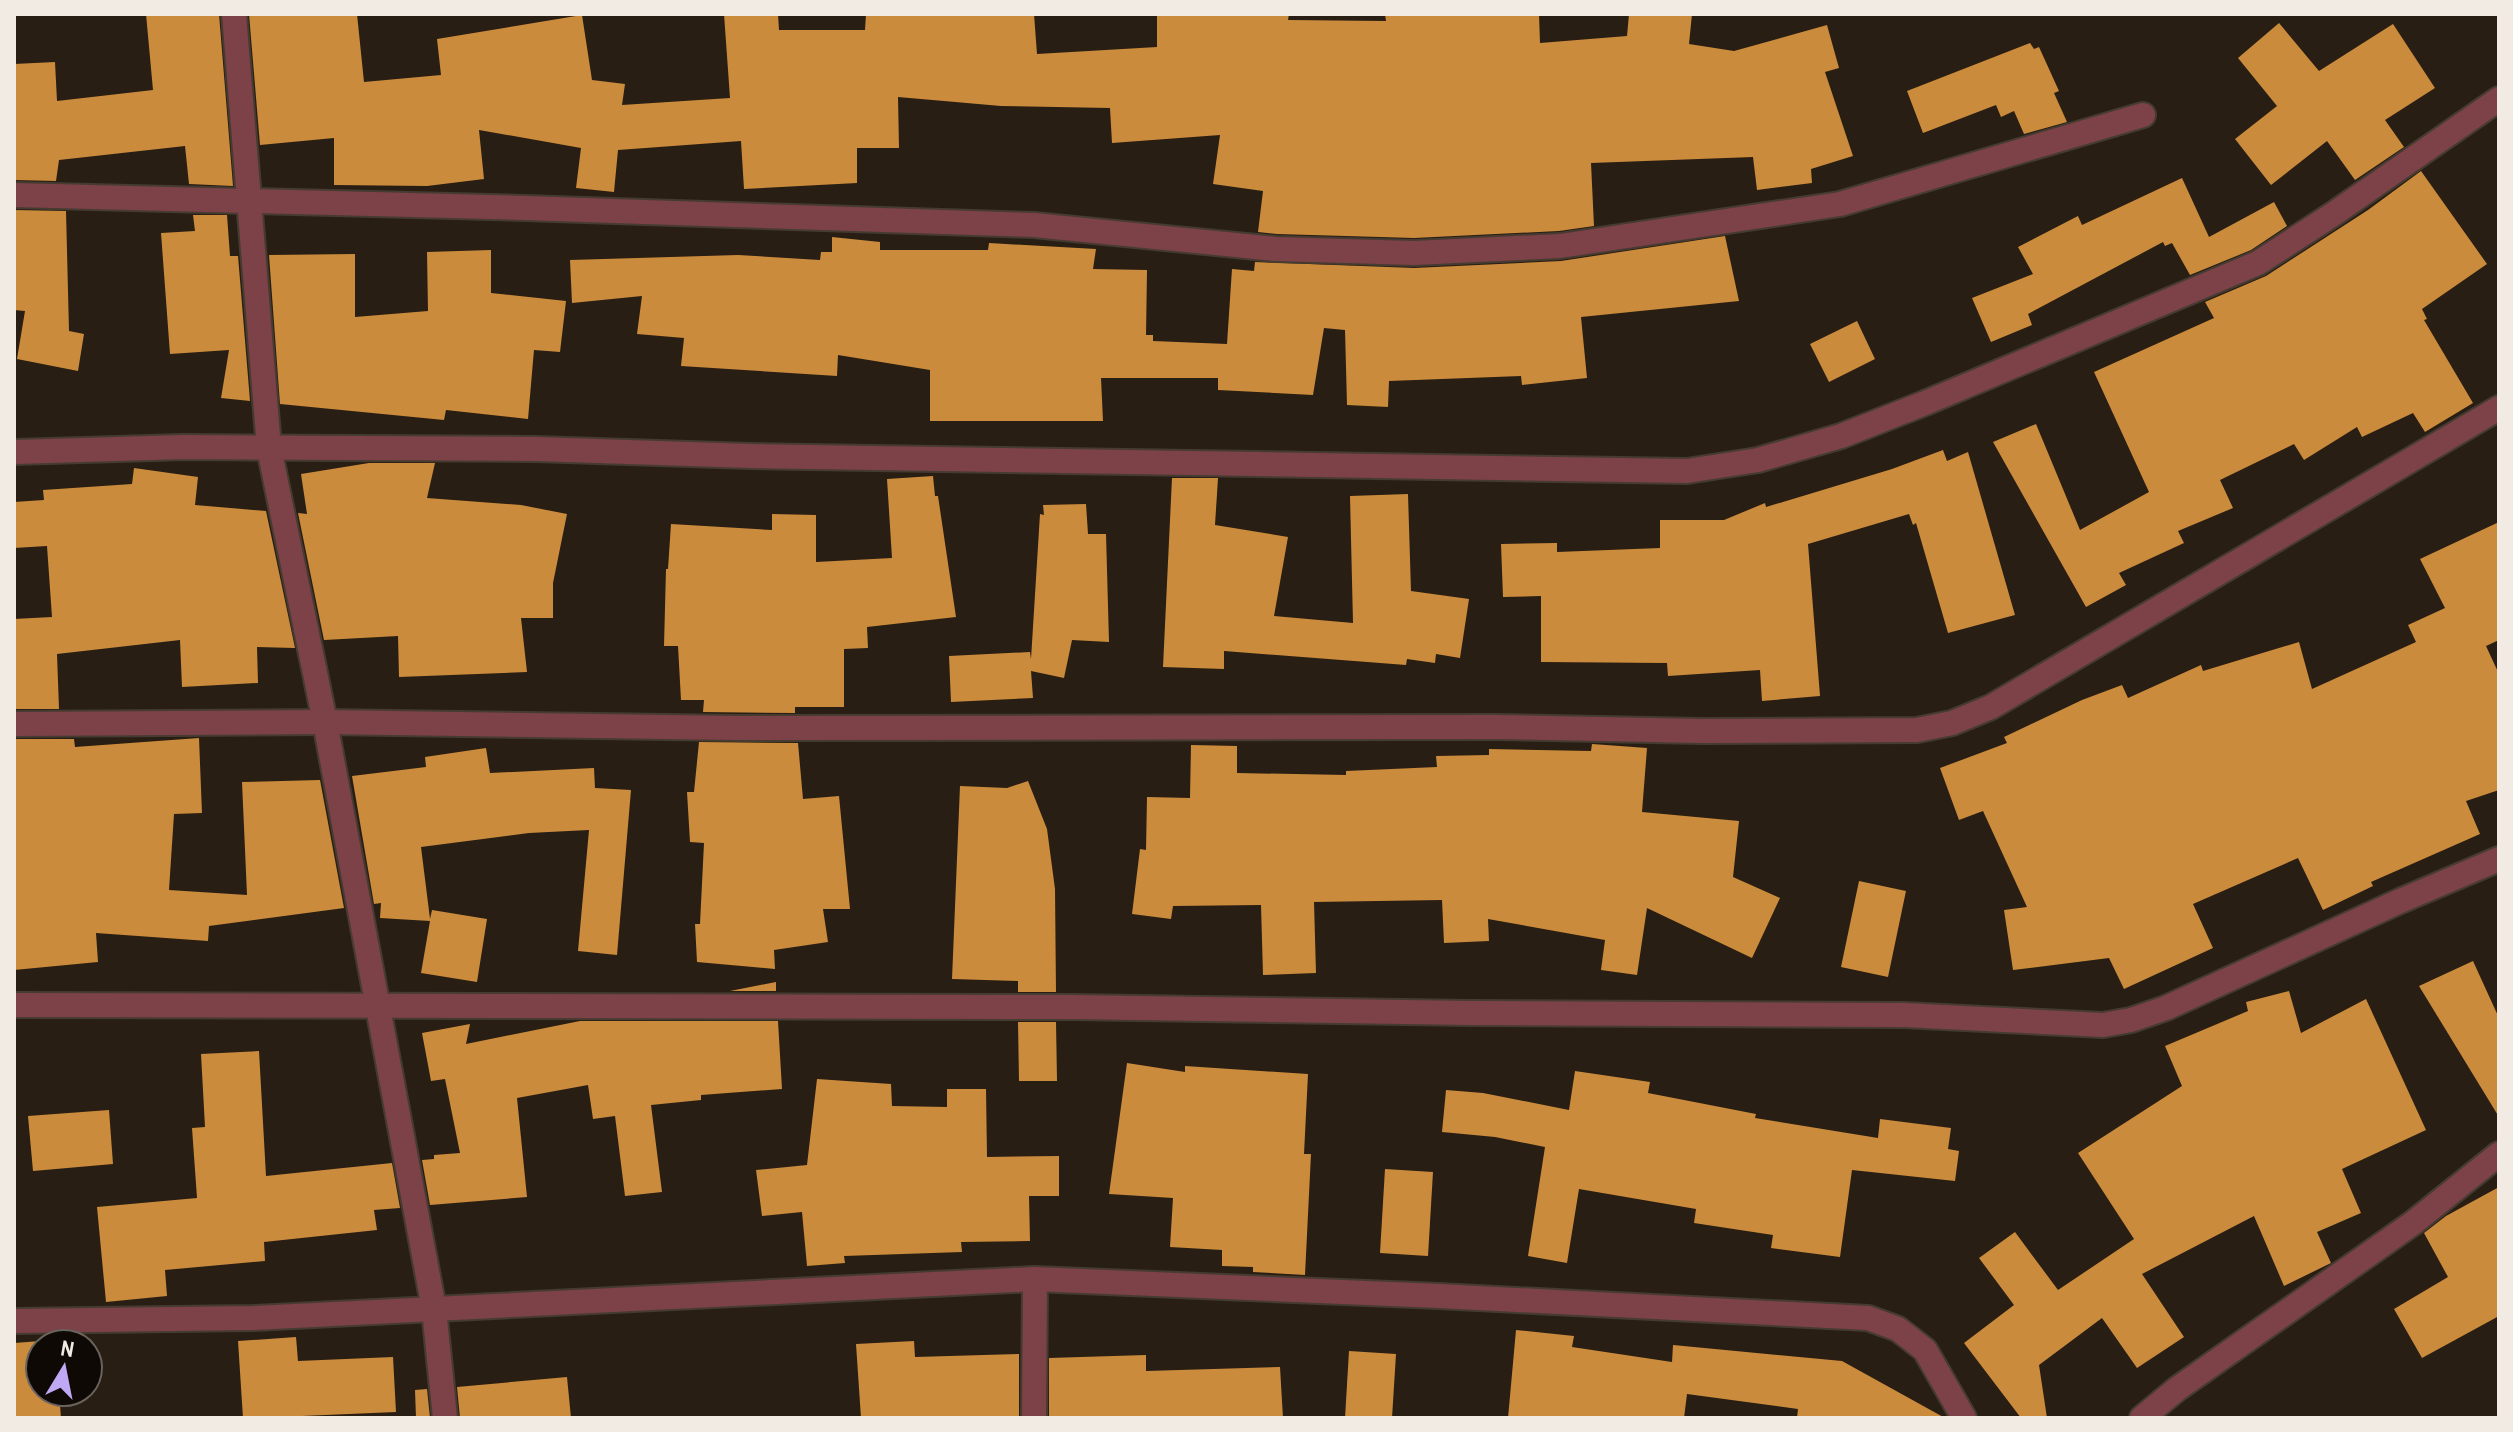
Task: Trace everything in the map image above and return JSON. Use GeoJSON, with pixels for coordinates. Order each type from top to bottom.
{"type":"FeatureCollection","features":[{"type":"Feature","properties":{"kind":"street"},"geometry":{"type":"LineString","coordinates":[[234,14],[269,448],[325,722],[434,1309],[445,1418]]}},
{"type":"Feature","properties":{"kind":"street"},"geometry":{"type":"LineString","coordinates":[[14,452],[184,447],[536,449],[766,456],[1687,471],[1758,460],[1841,436],[2258,263],[2499,99]]}},
{"type":"Feature","properties":{"kind":"street"},"geometry":{"type":"LineString","coordinates":[[14,195],[1034,225],[1276,249],[1414,253],[1560,246],[1840,204],[2143,115]]}},
{"type":"Feature","properties":{"kind":"street"},"geometry":{"type":"LineString","coordinates":[[14,724],[325,722],[737,728],[1917,730],[1952,723],[1991,707],[2499,408]]}},
{"type":"Feature","properties":{"kind":"street"},"geometry":{"type":"LineString","coordinates":[[14,1005],[1070,1007],[1888,1015],[2103,1025],[2131,1020],[2166,1008],[2499,859]]}},
{"type":"Feature","properties":{"kind":"street"},"geometry":{"type":"LineString","coordinates":[[2142,1418],[2177,1389],[2413,1223],[2499,1154]]}},
{"type":"Feature","properties":{"kind":"street"},"geometry":{"type":"LineString","coordinates":[[1034,1418],[1035,1279]]}},
{"type":"Feature","properties":{"kind":"street"},"geometry":{"type":"LineString","coordinates":[[14,1321],[253,1318],[1035,1279],[1439,1296],[1868,1318],[1898,1329],[1925,1350],[1964,1418]]}},
{"type":"Feature","properties":{"kind":"building"},"geometry":{"type":"Polygon","coordinates":[[[146,14],[219,14],[233,186],[189,184],[185,146],[59,160],[56,181],[14,180],[14,64],[55,62],[57,101],[153,90],[146,14]]]}},
{"type":"Feature","properties":{"kind":"building"},"geometry":{"type":"Polygon","coordinates":[[[249,14],[357,14],[364,82],[441,75],[437,39],[582,15],[592,80],[625,84],[622,105],[730,98],[724,14],[778,14],[779,30],[865,30],[866,14],[1034,14],[1037,54],[1157,47],[1157,14],[1289,14],[1288,20],[1386,21],[1385,14],[1539,14],[1540,43],[1627,36],[1629,14],[1692,14],[1689,44],[1734,51],[1827,25],[1839,68],[1825,72],[1853,156],[1811,169],[1812,183],[1757,190],[1753,157],[1591,163],[1594,226],[1559,231],[1414,238],[1277,234],[1258,232],[1263,191],[1213,184],[1220,135],[1112,143],[1110,108],[1001,106],[898,97],[899,148],[857,148],[857,183],[744,189],[741,141],[618,150],[614,192],[576,188],[581,148],[479,130],[484,179],[427,186],[334,185],[334,138],[260,145],[249,14]]]}},
{"type":"Feature","properties":{"kind":"building"},"geometry":{"type":"Polygon","coordinates":[[[2279,23],[2319,71],[2393,24],[2435,88],[2385,120],[2404,147],[2355,180],[2327,141],[2271,185],[2235,139],[2277,106],[2238,58],[2279,23]]]}},
{"type":"Feature","properties":{"kind":"building"},"geometry":{"type":"Polygon","coordinates":[[[2030,43],[2034,49],[2039,47],[2059,91],[2054,93],[2067,122],[2024,134],[2014,111],[2001,117],[1996,105],[1923,133],[1907,91],[2030,43]]]}},
{"type":"Feature","properties":{"kind":"building"},"geometry":{"type":"Polygon","coordinates":[[[2421,171],[2487,264],[2422,309],[2427,319],[2424,320],[2473,403],[2425,432],[2413,413],[2362,437],[2357,427],[2304,460],[2294,444],[2220,480],[2233,508],[2178,531],[2184,543],[2119,573],[2126,585],[2086,607],[1993,442],[2036,424],[2080,530],[2149,492],[2094,372],[2214,318],[2205,302],[2266,276],[2368,210],[2421,171]]]}},
{"type":"Feature","properties":{"kind":"building"},"geometry":{"type":"Polygon","coordinates":[[[2182,178],[2209,237],[2274,202],[2287,226],[2251,250],[2190,275],[2172,243],[2165,246],[2163,242],[2028,314],[2032,325],[1991,342],[1972,298],[2033,274],[2018,247],[2078,216],[2082,225],[2182,178]]]}},
{"type":"Feature","properties":{"kind":"building"},"geometry":{"type":"Polygon","coordinates":[[[14,210],[66,211],[69,331],[84,334],[78,371],[17,359],[25,311],[14,310],[14,210]]]}},
{"type":"Feature","properties":{"kind":"building"},"geometry":{"type":"Polygon","coordinates":[[[193,215],[227,215],[230,256],[238,256],[250,401],[221,398],[229,350],[170,354],[161,233],[195,231],[193,215]]]}},
{"type":"Feature","properties":{"kind":"building"},"geometry":{"type":"Polygon","coordinates":[[[1725,236],[1739,301],[1581,317],[1587,378],[1522,385],[1521,376],[1389,381],[1388,407],[1347,405],[1345,330],[1324,328],[1313,395],[1218,390],[1218,378],[1101,378],[1103,421],[930,421],[930,370],[838,355],[837,376],[681,366],[684,338],[637,334],[642,296],[572,303],[570,260],[738,255],[820,260],[821,252],[832,252],[832,237],[880,242],[880,250],[988,250],[989,243],[1096,249],[1093,269],[1147,270],[1146,335],[1153,335],[1153,341],[1227,344],[1232,269],[1254,271],[1255,262],[1414,268],[1561,261],[1725,236]]]}},
{"type":"Feature","properties":{"kind":"building"},"geometry":{"type":"Polygon","coordinates":[[[491,250],[491,293],[566,301],[560,352],[534,350],[528,419],[446,410],[444,420],[280,404],[269,255],[355,254],[355,317],[428,311],[427,252],[491,250]]]}},
{"type":"Feature","properties":{"kind":"building"},"geometry":{"type":"Polygon","coordinates":[[[1857,321],[1875,359],[1829,382],[1810,344],[1857,321]]]}},
{"type":"Feature","properties":{"kind":"building"},"geometry":{"type":"Polygon","coordinates":[[[1943,450],[1947,461],[1968,452],[2015,615],[1948,633],[1916,523],[1913,525],[1909,514],[1808,544],[1820,696],[1762,701],[1760,670],[1668,676],[1667,663],[1541,662],[1541,596],[1503,597],[1501,544],[1557,543],[1557,552],[1660,548],[1660,520],[1724,520],[1765,503],[1766,507],[1892,469],[1943,450]]]}},
{"type":"Feature","properties":{"kind":"building"},"geometry":{"type":"Polygon","coordinates":[[[369,463],[435,463],[427,498],[521,505],[567,514],[553,583],[553,618],[521,618],[527,672],[399,677],[398,636],[324,640],[298,513],[307,514],[301,474],[369,463]]]}},
{"type":"Feature","properties":{"kind":"building"},"geometry":{"type":"Polygon","coordinates":[[[134,468],[198,477],[195,505],[266,511],[295,648],[257,647],[258,683],[182,687],[180,640],[57,654],[59,709],[14,709],[14,619],[52,617],[47,546],[14,548],[14,502],[44,500],[43,490],[132,484],[134,468]]]}},
{"type":"Feature","properties":{"kind":"building"},"geometry":{"type":"Polygon","coordinates":[[[933,476],[956,617],[867,627],[868,648],[844,649],[844,707],[795,707],[795,713],[703,712],[704,700],[681,700],[678,646],[664,646],[666,569],[671,524],[772,530],[772,514],[816,515],[816,562],[892,558],[887,479],[933,476]]]}},
{"type":"Feature","properties":{"kind":"building"},"geometry":{"type":"Polygon","coordinates":[[[1172,478],[1218,478],[1215,525],[1288,537],[1274,616],[1353,623],[1350,496],[1408,494],[1411,591],[1469,599],[1460,658],[1436,654],[1435,663],[1407,659],[1406,665],[1224,651],[1224,669],[1163,667],[1172,478]]]}},
{"type":"Feature","properties":{"kind":"building"},"geometry":{"type":"Polygon","coordinates":[[[1086,504],[1088,534],[1106,534],[1109,642],[1072,640],[1064,678],[1031,671],[1033,698],[951,702],[949,656],[1030,652],[1031,659],[1043,505],[1086,504]]]}},
{"type":"Feature","properties":{"kind":"building"},"geometry":{"type":"Polygon","coordinates":[[[2499,522],[2499,640],[2486,646],[2499,674],[2499,790],[2466,801],[2480,834],[2371,882],[2373,886],[2323,910],[2298,858],[2193,904],[2213,948],[2124,989],[2109,958],[2013,970],[2004,910],[2027,907],[1983,811],[1959,820],[1940,768],[2007,743],[2004,737],[2082,700],[2122,685],[2128,698],[2201,665],[2203,671],[2299,642],[2312,689],[2416,642],[2408,625],[2445,608],[2420,559],[2499,522]]]}},
{"type":"Feature","properties":{"kind":"building"},"geometry":{"type":"Polygon","coordinates":[[[199,738],[202,813],[174,814],[169,890],[247,895],[242,782],[320,780],[344,908],[209,926],[208,941],[96,933],[98,962],[14,970],[14,739],[74,739],[75,747],[199,738]]]}},
{"type":"Feature","properties":{"kind":"building"},"geometry":{"type":"Polygon","coordinates":[[[699,742],[798,743],[803,799],[839,796],[850,909],[823,909],[828,942],[774,950],[775,969],[697,962],[695,924],[700,924],[704,843],[690,842],[687,792],[694,792],[699,742]]]}},
{"type":"Feature","properties":{"kind":"building"},"geometry":{"type":"Polygon","coordinates":[[[1592,744],[1647,748],[1642,812],[1739,821],[1733,877],[1780,898],[1752,958],[1647,908],[1637,975],[1601,970],[1605,940],[1488,919],[1489,941],[1444,943],[1442,900],[1314,902],[1316,973],[1263,975],[1261,905],[1173,906],[1171,919],[1132,914],[1140,849],[1146,850],[1147,797],[1190,798],[1191,745],[1237,746],[1237,773],[1346,775],[1346,771],[1437,767],[1436,756],[1489,755],[1489,749],[1591,751],[1592,744]]]}},
{"type":"Feature","properties":{"kind":"building"},"geometry":{"type":"Polygon","coordinates":[[[486,748],[490,773],[594,768],[595,788],[631,790],[617,955],[578,951],[589,830],[529,833],[421,847],[430,919],[432,910],[487,919],[477,982],[421,973],[430,921],[380,918],[381,903],[374,904],[352,776],[426,767],[425,757],[486,748]]]}},
{"type":"Feature","properties":{"kind":"building"},"geometry":{"type":"Polygon","coordinates":[[[1028,781],[1047,829],[1055,889],[1056,992],[1018,992],[1018,981],[952,979],[960,786],[1007,788],[1028,781]]]}},
{"type":"Feature","properties":{"kind":"building"},"geometry":{"type":"Polygon","coordinates":[[[1859,881],[1906,891],[1888,977],[1841,967],[1859,881]]]}},
{"type":"Feature","properties":{"kind":"building"},"geometry":{"type":"Polygon","coordinates":[[[2473,961],[2499,1018],[2499,1117],[2419,986],[2473,961]]]}},
{"type":"Feature","properties":{"kind":"building"},"geometry":{"type":"Polygon","coordinates":[[[776,982],[776,991],[730,991],[776,982]]]}},
{"type":"Feature","properties":{"kind":"building"},"geometry":{"type":"Polygon","coordinates":[[[2289,991],[2301,1033],[2366,999],[2426,1130],[2342,1169],[2361,1213],[2317,1232],[2331,1263],[2284,1286],[2254,1216],[2142,1274],[2184,1337],[2137,1368],[2102,1318],[2039,1365],[2047,1418],[2021,1418],[1964,1343],[2014,1305],[1979,1258],[2015,1232],[2058,1290],[2134,1239],[2078,1153],[2182,1086],[2165,1046],[2248,1011],[2246,1002],[2289,991]]]}},
{"type":"Feature","properties":{"kind":"building"},"geometry":{"type":"Polygon","coordinates":[[[580,1021],[778,1021],[782,1089],[701,1095],[701,1100],[651,1105],[662,1192],[625,1196],[615,1116],[593,1119],[588,1085],[517,1098],[527,1197],[430,1205],[422,1160],[434,1159],[434,1155],[460,1153],[445,1079],[431,1081],[422,1033],[470,1024],[466,1044],[580,1021]]]}},
{"type":"Feature","properties":{"kind":"building"},"geometry":{"type":"Polygon","coordinates":[[[1018,1022],[1056,1022],[1057,1081],[1019,1081],[1018,1022]]]}},
{"type":"Feature","properties":{"kind":"building"},"geometry":{"type":"Polygon","coordinates":[[[259,1051],[266,1176],[392,1163],[400,1208],[374,1210],[377,1230],[264,1242],[265,1261],[165,1270],[167,1296],[106,1302],[97,1207],[197,1198],[192,1128],[205,1127],[201,1054],[259,1051]]]}},
{"type":"Feature","properties":{"kind":"building"},"geometry":{"type":"Polygon","coordinates":[[[1127,1063],[1185,1072],[1185,1066],[1308,1074],[1304,1154],[1311,1154],[1305,1275],[1253,1272],[1253,1267],[1222,1266],[1222,1250],[1170,1247],[1173,1198],[1109,1194],[1127,1063]]]}},
{"type":"Feature","properties":{"kind":"building"},"geometry":{"type":"Polygon","coordinates":[[[1575,1071],[1650,1082],[1648,1093],[1756,1114],[1755,1118],[1878,1138],[1880,1119],[1951,1128],[1948,1149],[1959,1151],[1955,1181],[1852,1170],[1840,1257],[1771,1248],[1773,1235],[1694,1223],[1696,1209],[1579,1189],[1567,1263],[1528,1256],[1545,1147],[1495,1137],[1442,1132],[1446,1090],[1483,1093],[1569,1110],[1575,1071]]]}},
{"type":"Feature","properties":{"kind":"building"},"geometry":{"type":"Polygon","coordinates":[[[817,1079],[891,1084],[892,1106],[947,1107],[947,1089],[986,1089],[987,1157],[1059,1156],[1059,1196],[1029,1196],[1030,1241],[961,1242],[962,1252],[844,1256],[845,1263],[807,1266],[802,1212],[762,1216],[756,1170],[807,1165],[817,1079]]]}},
{"type":"Feature","properties":{"kind":"building"},"geometry":{"type":"Polygon","coordinates":[[[109,1110],[113,1164],[33,1171],[28,1116],[109,1110]]]}},
{"type":"Feature","properties":{"kind":"building"},"geometry":{"type":"Polygon","coordinates":[[[1385,1169],[1433,1172],[1428,1256],[1380,1253],[1385,1169]]]}},
{"type":"Feature","properties":{"kind":"building"},"geometry":{"type":"Polygon","coordinates":[[[2499,1187],[2499,1316],[2422,1358],[2394,1309],[2448,1277],[2424,1233],[2446,1216],[2499,1187]]]}},
{"type":"Feature","properties":{"kind":"building"},"geometry":{"type":"Polygon","coordinates":[[[1516,1330],[1574,1336],[1572,1347],[1672,1362],[1673,1345],[1842,1361],[1945,1418],[1797,1418],[1798,1409],[1687,1394],[1684,1418],[1508,1418],[1516,1330]]]}},
{"type":"Feature","properties":{"kind":"building"},"geometry":{"type":"Polygon","coordinates":[[[296,1337],[298,1361],[393,1357],[396,1412],[243,1418],[238,1341],[296,1337]]]}},
{"type":"Feature","properties":{"kind":"building"},"geometry":{"type":"Polygon","coordinates":[[[914,1341],[915,1357],[1019,1354],[1019,1418],[861,1418],[856,1344],[914,1341]]]}},
{"type":"Feature","properties":{"kind":"building"},"geometry":{"type":"Polygon","coordinates":[[[24,1342],[24,1408],[60,1408],[61,1418],[14,1418],[14,1343],[24,1342]]]}},
{"type":"Feature","properties":{"kind":"building"},"geometry":{"type":"Polygon","coordinates":[[[1349,1351],[1396,1354],[1392,1418],[1345,1418],[1349,1351]]]}},
{"type":"Feature","properties":{"kind":"building"},"geometry":{"type":"Polygon","coordinates":[[[1146,1355],[1146,1371],[1280,1367],[1283,1418],[1049,1418],[1049,1358],[1146,1355]]]}},
{"type":"Feature","properties":{"kind":"building"},"geometry":{"type":"Polygon","coordinates":[[[567,1377],[571,1418],[460,1418],[457,1387],[567,1377]]]}},
{"type":"Feature","properties":{"kind":"building"},"geometry":{"type":"Polygon","coordinates":[[[427,1389],[430,1418],[416,1418],[415,1390],[427,1389]]]}}]}
